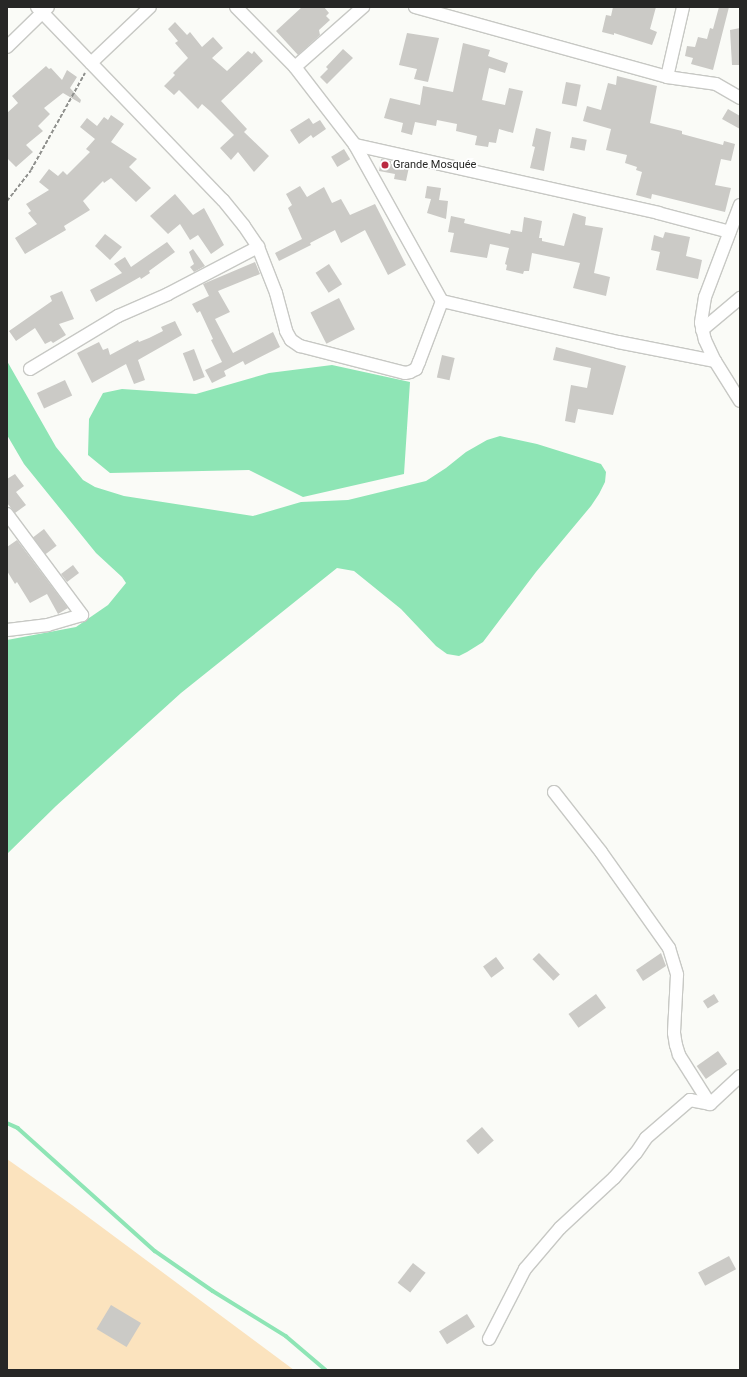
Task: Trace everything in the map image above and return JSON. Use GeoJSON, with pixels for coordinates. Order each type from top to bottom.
{"type":"FeatureCollection","features":[{"type":"Feature","properties":{"kind":"street"},"geometry":{"type":"LineString","coordinates":[[91,63],[150,7]]}},
{"type":"Feature","properties":{"kind":"street"},"geometry":{"type":"LineString","coordinates":[[236,7],[295,67],[355,145],[442,301],[618,342],[715,361]]}},
{"type":"Feature","properties":{"kind":"street"},"geometry":{"type":"LineString","coordinates":[[295,67],[363,7]]}},
{"type":"Feature","properties":{"kind":"street"},"geometry":{"type":"LineString","coordinates":[[415,7],[667,77],[716,84],[740,98]]}},
{"type":"Feature","properties":{"kind":"street"},"geometry":{"type":"LineString","coordinates":[[667,77],[683,7]]}},
{"type":"Feature","properties":{"kind":"street"},"geometry":{"type":"LineString","coordinates":[[7,46],[43,9],[91,63],[223,200],[258,247],[276,293],[286,331],[291,340],[300,346],[405,373],[410,372],[416,368],[419,362],[442,301]]}},
{"type":"Feature","properties":{"kind":"street"},"geometry":{"type":"LineString","coordinates":[[355,145],[658,213],[730,232]]}},
{"type":"Feature","properties":{"kind":"street"},"geometry":{"type":"LineString","coordinates":[[740,205],[705,296],[701,323],[702,330],[715,361],[740,401]]}},
{"type":"Feature","properties":{"kind":"street"},"geometry":{"type":"LineString","coordinates":[[30,369],[118,316],[168,294],[258,247]]}},
{"type":"Feature","properties":{"kind":"street"},"geometry":{"type":"LineString","coordinates":[[702,330],[740,298]]}},
{"type":"Feature","properties":{"kind":"street"},"geometry":{"type":"LineString","coordinates":[[7,630],[48,625],[77,618],[82,615],[9,520]]}},
{"type":"Feature","properties":{"kind":"street"},"geometry":{"type":"LineString","coordinates":[[554,792],[601,852],[669,948],[677,975],[674,1034],[676,1045],[679,1055],[710,1104]]}},
{"type":"Feature","properties":{"kind":"street"},"geometry":{"type":"LineString","coordinates":[[710,1104],[740,1076]]}},
{"type":"Feature","properties":{"kind":"street"},"geometry":{"type":"LineString","coordinates":[[489,1339],[525,1269],[560,1228],[614,1178],[636,1153],[646,1138],[690,1100],[710,1104]]}},
{"type":"Feature","properties":{"kind":"path"},"geometry":{"type":"LineString","coordinates":[[7,202],[31,170],[91,63]]}},
{"type":"Feature","properties":{"kind":"shaded area"},"geometry":{"type":"Polygon","coordinates":[[[7,361],[56,447],[83,480],[95,487],[124,496],[253,516],[301,502],[348,500],[426,481],[446,468],[466,452],[487,440],[500,436],[537,444],[601,464],[606,472],[605,482],[591,506],[536,572],[483,642],[467,652],[459,656],[447,654],[436,646],[401,609],[354,571],[337,568],[181,693],[56,806],[7,854],[7,640],[76,627],[108,605],[126,583],[122,577],[96,553],[24,464],[7,435],[7,361]]]}},
{"type":"Feature","properties":{"kind":"shaded area"},"geometry":{"type":"Polygon","coordinates":[[[332,365],[410,382],[404,474],[303,497],[249,470],[110,473],[88,455],[89,419],[103,393],[122,389],[196,394],[269,373],[332,365]]]}},
{"type":"Feature","properties":{"kind":"shaded area"},"geometry":{"type":"Polygon","coordinates":[[[7,1159],[72,1205],[294,1370],[7,1370],[7,1159]]]}},
{"type":"Feature","properties":{"kind":"building"},"geometry":{"type":"Polygon","coordinates":[[[302,7],[324,7],[329,13],[326,16],[330,20],[319,30],[320,35],[298,55],[276,31],[302,7]]]}},
{"type":"Feature","properties":{"kind":"building"},"geometry":{"type":"Polygon","coordinates":[[[613,7],[656,7],[650,29],[657,32],[652,45],[614,33],[614,35],[602,32],[606,15],[611,16],[613,7]]]}},
{"type":"Feature","properties":{"kind":"building"},"geometry":{"type":"Polygon","coordinates":[[[719,7],[729,7],[713,70],[691,64],[693,58],[685,56],[687,46],[695,47],[698,37],[707,39],[710,28],[713,29],[719,7]]]}},
{"type":"Feature","properties":{"kind":"building"},"geometry":{"type":"Polygon","coordinates":[[[175,22],[187,35],[190,32],[202,47],[213,37],[223,48],[212,58],[227,71],[248,51],[252,54],[254,51],[263,61],[221,101],[247,129],[244,132],[269,156],[254,172],[238,152],[231,160],[220,148],[234,135],[210,111],[202,104],[198,109],[179,90],[174,95],[164,86],[175,75],[173,73],[188,58],[175,43],[178,41],[168,29],[175,22]]]}},
{"type":"Feature","properties":{"kind":"building"},"geometry":{"type":"Polygon","coordinates":[[[740,28],[740,65],[732,65],[730,30],[740,28]]]}},
{"type":"Feature","properties":{"kind":"building"},"geometry":{"type":"Polygon","coordinates":[[[407,33],[439,38],[428,82],[414,79],[417,69],[399,65],[407,33]]]}},
{"type":"Feature","properties":{"kind":"building"},"geometry":{"type":"Polygon","coordinates":[[[463,43],[490,50],[488,56],[508,63],[505,73],[489,68],[482,100],[505,105],[509,88],[523,91],[513,133],[499,129],[496,143],[489,142],[488,147],[475,145],[477,136],[456,131],[457,124],[437,120],[436,126],[415,122],[412,135],[401,132],[403,123],[384,118],[390,98],[420,105],[423,86],[453,92],[463,43]]]}},
{"type":"Feature","properties":{"kind":"building"},"geometry":{"type":"Polygon","coordinates":[[[343,49],[353,58],[327,84],[320,77],[328,69],[326,67],[343,49]]]}},
{"type":"Feature","properties":{"kind":"building"},"geometry":{"type":"Polygon","coordinates":[[[46,66],[49,69],[51,68],[62,80],[67,70],[77,77],[70,88],[81,100],[80,103],[63,93],[44,108],[50,114],[38,126],[43,131],[26,145],[33,152],[16,167],[7,158],[7,113],[18,103],[12,96],[46,66]]]}},
{"type":"Feature","properties":{"kind":"building"},"geometry":{"type":"Polygon","coordinates":[[[617,76],[657,86],[650,123],[682,131],[682,134],[723,145],[724,141],[735,144],[731,161],[721,159],[715,185],[731,188],[725,212],[652,194],[651,199],[636,195],[642,172],[636,170],[637,167],[625,163],[627,155],[606,150],[611,129],[583,121],[587,106],[601,110],[608,83],[616,85],[617,76]]]}},
{"type":"Feature","properties":{"kind":"building"},"geometry":{"type":"Polygon","coordinates":[[[566,82],[581,85],[577,106],[562,104],[566,82]]]}},
{"type":"Feature","properties":{"kind":"building"},"geometry":{"type":"Polygon","coordinates":[[[728,109],[740,116],[740,129],[722,119],[728,109]]]}},
{"type":"Feature","properties":{"kind":"building"},"geometry":{"type":"Polygon","coordinates":[[[111,115],[124,124],[111,142],[137,159],[129,167],[151,188],[136,202],[111,178],[104,183],[103,181],[83,201],[90,210],[64,226],[66,230],[25,254],[15,238],[37,224],[28,213],[31,211],[26,204],[49,190],[39,182],[49,169],[58,176],[63,171],[67,175],[90,152],[86,149],[95,139],[80,127],[87,118],[97,126],[104,117],[108,120],[111,115]]]}},
{"type":"Feature","properties":{"kind":"building"},"geometry":{"type":"Polygon","coordinates":[[[309,118],[313,124],[320,120],[326,129],[313,138],[311,135],[299,144],[290,130],[309,118]]]}},
{"type":"Feature","properties":{"kind":"building"},"geometry":{"type":"Polygon","coordinates":[[[536,128],[551,132],[544,171],[530,168],[535,147],[532,146],[536,128]]]}},
{"type":"Feature","properties":{"kind":"building"},"geometry":{"type":"Polygon","coordinates":[[[572,137],[587,140],[585,151],[570,148],[572,137]]]}},
{"type":"Feature","properties":{"kind":"building"},"geometry":{"type":"Polygon","coordinates":[[[344,149],[350,159],[337,167],[331,157],[344,149]]]}},
{"type":"Feature","properties":{"kind":"building"},"geometry":{"type":"Polygon","coordinates":[[[381,159],[391,161],[391,164],[409,167],[406,181],[394,179],[395,174],[379,171],[381,159]]]}},
{"type":"Feature","properties":{"kind":"building"},"geometry":{"type":"Polygon","coordinates":[[[300,186],[307,197],[324,187],[332,203],[341,199],[350,215],[375,204],[406,265],[388,275],[365,230],[341,243],[335,230],[310,243],[311,245],[279,261],[275,253],[302,239],[288,208],[292,205],[286,194],[300,186]]]}},
{"type":"Feature","properties":{"kind":"building"},"geometry":{"type":"Polygon","coordinates":[[[427,186],[441,188],[439,200],[448,201],[446,219],[427,213],[431,199],[425,198],[427,186]]]}},
{"type":"Feature","properties":{"kind":"building"},"geometry":{"type":"Polygon","coordinates":[[[175,194],[193,215],[204,208],[224,245],[211,254],[198,235],[190,240],[180,224],[168,234],[150,216],[175,194]]]}},
{"type":"Feature","properties":{"kind":"building"},"geometry":{"type":"Polygon","coordinates":[[[573,213],[586,217],[585,225],[603,228],[594,273],[610,277],[606,296],[573,288],[580,263],[532,253],[529,271],[524,271],[523,274],[506,270],[507,265],[505,264],[509,248],[490,244],[487,258],[450,252],[454,233],[448,232],[451,216],[465,219],[464,223],[510,234],[511,230],[522,232],[524,217],[542,221],[539,238],[542,238],[542,241],[564,246],[573,213]]]}},
{"type":"Feature","properties":{"kind":"building"},"geometry":{"type":"Polygon","coordinates":[[[665,232],[690,237],[686,256],[702,260],[698,279],[656,270],[660,252],[651,250],[654,235],[663,238],[665,232]]]}},
{"type":"Feature","properties":{"kind":"building"},"geometry":{"type":"Polygon","coordinates":[[[105,234],[122,247],[110,260],[95,246],[105,234]]]}},
{"type":"Feature","properties":{"kind":"building"},"geometry":{"type":"Polygon","coordinates":[[[167,242],[175,252],[149,271],[150,273],[141,279],[140,277],[96,302],[90,290],[122,273],[114,264],[125,257],[131,267],[167,242]]]}},
{"type":"Feature","properties":{"kind":"building"},"geometry":{"type":"Polygon","coordinates":[[[193,249],[205,266],[194,272],[190,267],[194,264],[189,252],[193,249]]]}},
{"type":"Feature","properties":{"kind":"building"},"geometry":{"type":"Polygon","coordinates":[[[255,262],[260,274],[218,291],[230,312],[215,319],[233,353],[273,332],[280,347],[245,365],[243,361],[224,371],[226,376],[212,383],[205,370],[222,362],[211,340],[213,339],[200,311],[197,313],[192,304],[209,296],[203,284],[255,262]]]}},
{"type":"Feature","properties":{"kind":"building"},"geometry":{"type":"Polygon","coordinates":[[[329,264],[342,284],[329,293],[316,273],[329,264]]]}},
{"type":"Feature","properties":{"kind":"building"},"geometry":{"type":"Polygon","coordinates":[[[62,291],[74,319],[59,324],[66,335],[53,343],[51,341],[45,344],[35,328],[16,341],[9,331],[52,301],[50,296],[62,291]]]}},
{"type":"Feature","properties":{"kind":"building"},"geometry":{"type":"Polygon","coordinates":[[[339,298],[355,329],[326,344],[310,313],[339,298]]]}},
{"type":"Feature","properties":{"kind":"building"},"geometry":{"type":"Polygon","coordinates":[[[175,321],[182,335],[138,360],[145,380],[134,384],[126,364],[92,383],[77,353],[99,342],[103,350],[108,348],[110,355],[138,340],[139,342],[163,331],[161,327],[175,321]]]}},
{"type":"Feature","properties":{"kind":"building"},"geometry":{"type":"Polygon","coordinates":[[[556,347],[626,366],[613,415],[578,409],[575,423],[565,421],[571,385],[587,388],[591,368],[553,360],[556,347]]]}},
{"type":"Feature","properties":{"kind":"building"},"geometry":{"type":"Polygon","coordinates":[[[194,349],[205,377],[194,381],[183,353],[194,349]]]}},
{"type":"Feature","properties":{"kind":"building"},"geometry":{"type":"Polygon","coordinates":[[[442,355],[455,358],[449,380],[437,377],[442,355]]]}},
{"type":"Feature","properties":{"kind":"building"},"geometry":{"type":"Polygon","coordinates":[[[65,380],[72,395],[44,409],[37,393],[65,380]]]}},
{"type":"Feature","properties":{"kind":"building"},"geometry":{"type":"Polygon","coordinates":[[[15,474],[24,486],[16,492],[26,505],[15,513],[7,503],[7,479],[15,474]]]}},
{"type":"Feature","properties":{"kind":"building"},"geometry":{"type":"Polygon","coordinates":[[[44,529],[57,546],[45,554],[33,537],[44,529]]]}},
{"type":"Feature","properties":{"kind":"building"},"geometry":{"type":"Polygon","coordinates":[[[17,540],[68,608],[58,614],[47,594],[30,603],[17,582],[15,584],[7,571],[7,547],[17,540]]]}},
{"type":"Feature","properties":{"kind":"building"},"geometry":{"type":"Polygon","coordinates":[[[73,565],[79,573],[67,582],[61,574],[73,565]]]}},
{"type":"Feature","properties":{"kind":"building"},"geometry":{"type":"Polygon","coordinates":[[[539,953],[560,975],[553,981],[533,959],[539,953]]]}},
{"type":"Feature","properties":{"kind":"building"},"geometry":{"type":"Polygon","coordinates":[[[661,953],[666,966],[643,981],[636,970],[661,953]]]}},
{"type":"Feature","properties":{"kind":"building"},"geometry":{"type":"Polygon","coordinates":[[[496,957],[504,968],[491,978],[483,966],[496,957]]]}},
{"type":"Feature","properties":{"kind":"building"},"geometry":{"type":"Polygon","coordinates":[[[596,994],[606,1008],[578,1028],[568,1014],[596,994]]]}},
{"type":"Feature","properties":{"kind":"building"},"geometry":{"type":"Polygon","coordinates":[[[714,994],[719,1002],[708,1009],[703,1001],[714,994]]]}},
{"type":"Feature","properties":{"kind":"building"},"geometry":{"type":"Polygon","coordinates":[[[718,1051],[727,1064],[706,1079],[697,1066],[718,1051]]]}},
{"type":"Feature","properties":{"kind":"building"},"geometry":{"type":"Polygon","coordinates":[[[482,1127],[494,1141],[478,1154],[466,1141],[482,1127]]]}},
{"type":"Feature","properties":{"kind":"building"},"geometry":{"type":"Polygon","coordinates":[[[729,1256],[736,1269],[705,1286],[698,1272],[729,1256]]]}},
{"type":"Feature","properties":{"kind":"building"},"geometry":{"type":"Polygon","coordinates":[[[413,1263],[426,1273],[410,1293],[398,1283],[413,1263]]]}},
{"type":"Feature","properties":{"kind":"building"},"geometry":{"type":"Polygon","coordinates":[[[111,1305],[141,1323],[127,1347],[97,1329],[111,1305]]]}},
{"type":"Feature","properties":{"kind":"building"},"geometry":{"type":"Polygon","coordinates":[[[467,1314],[475,1327],[447,1344],[439,1331],[467,1314]]]}},
{"type":"Feature","properties":{"kind":"waterway"},"geometry":{"type":"LineString","coordinates":[[7,1123],[18,1128],[155,1251],[213,1291],[286,1336],[326,1370]]}},
{"type":"Feature","properties":{"kind":"place","name":"Grande Mosquée"},"geometry":{"type":"Point","coordinates":[385,165]}}]}
